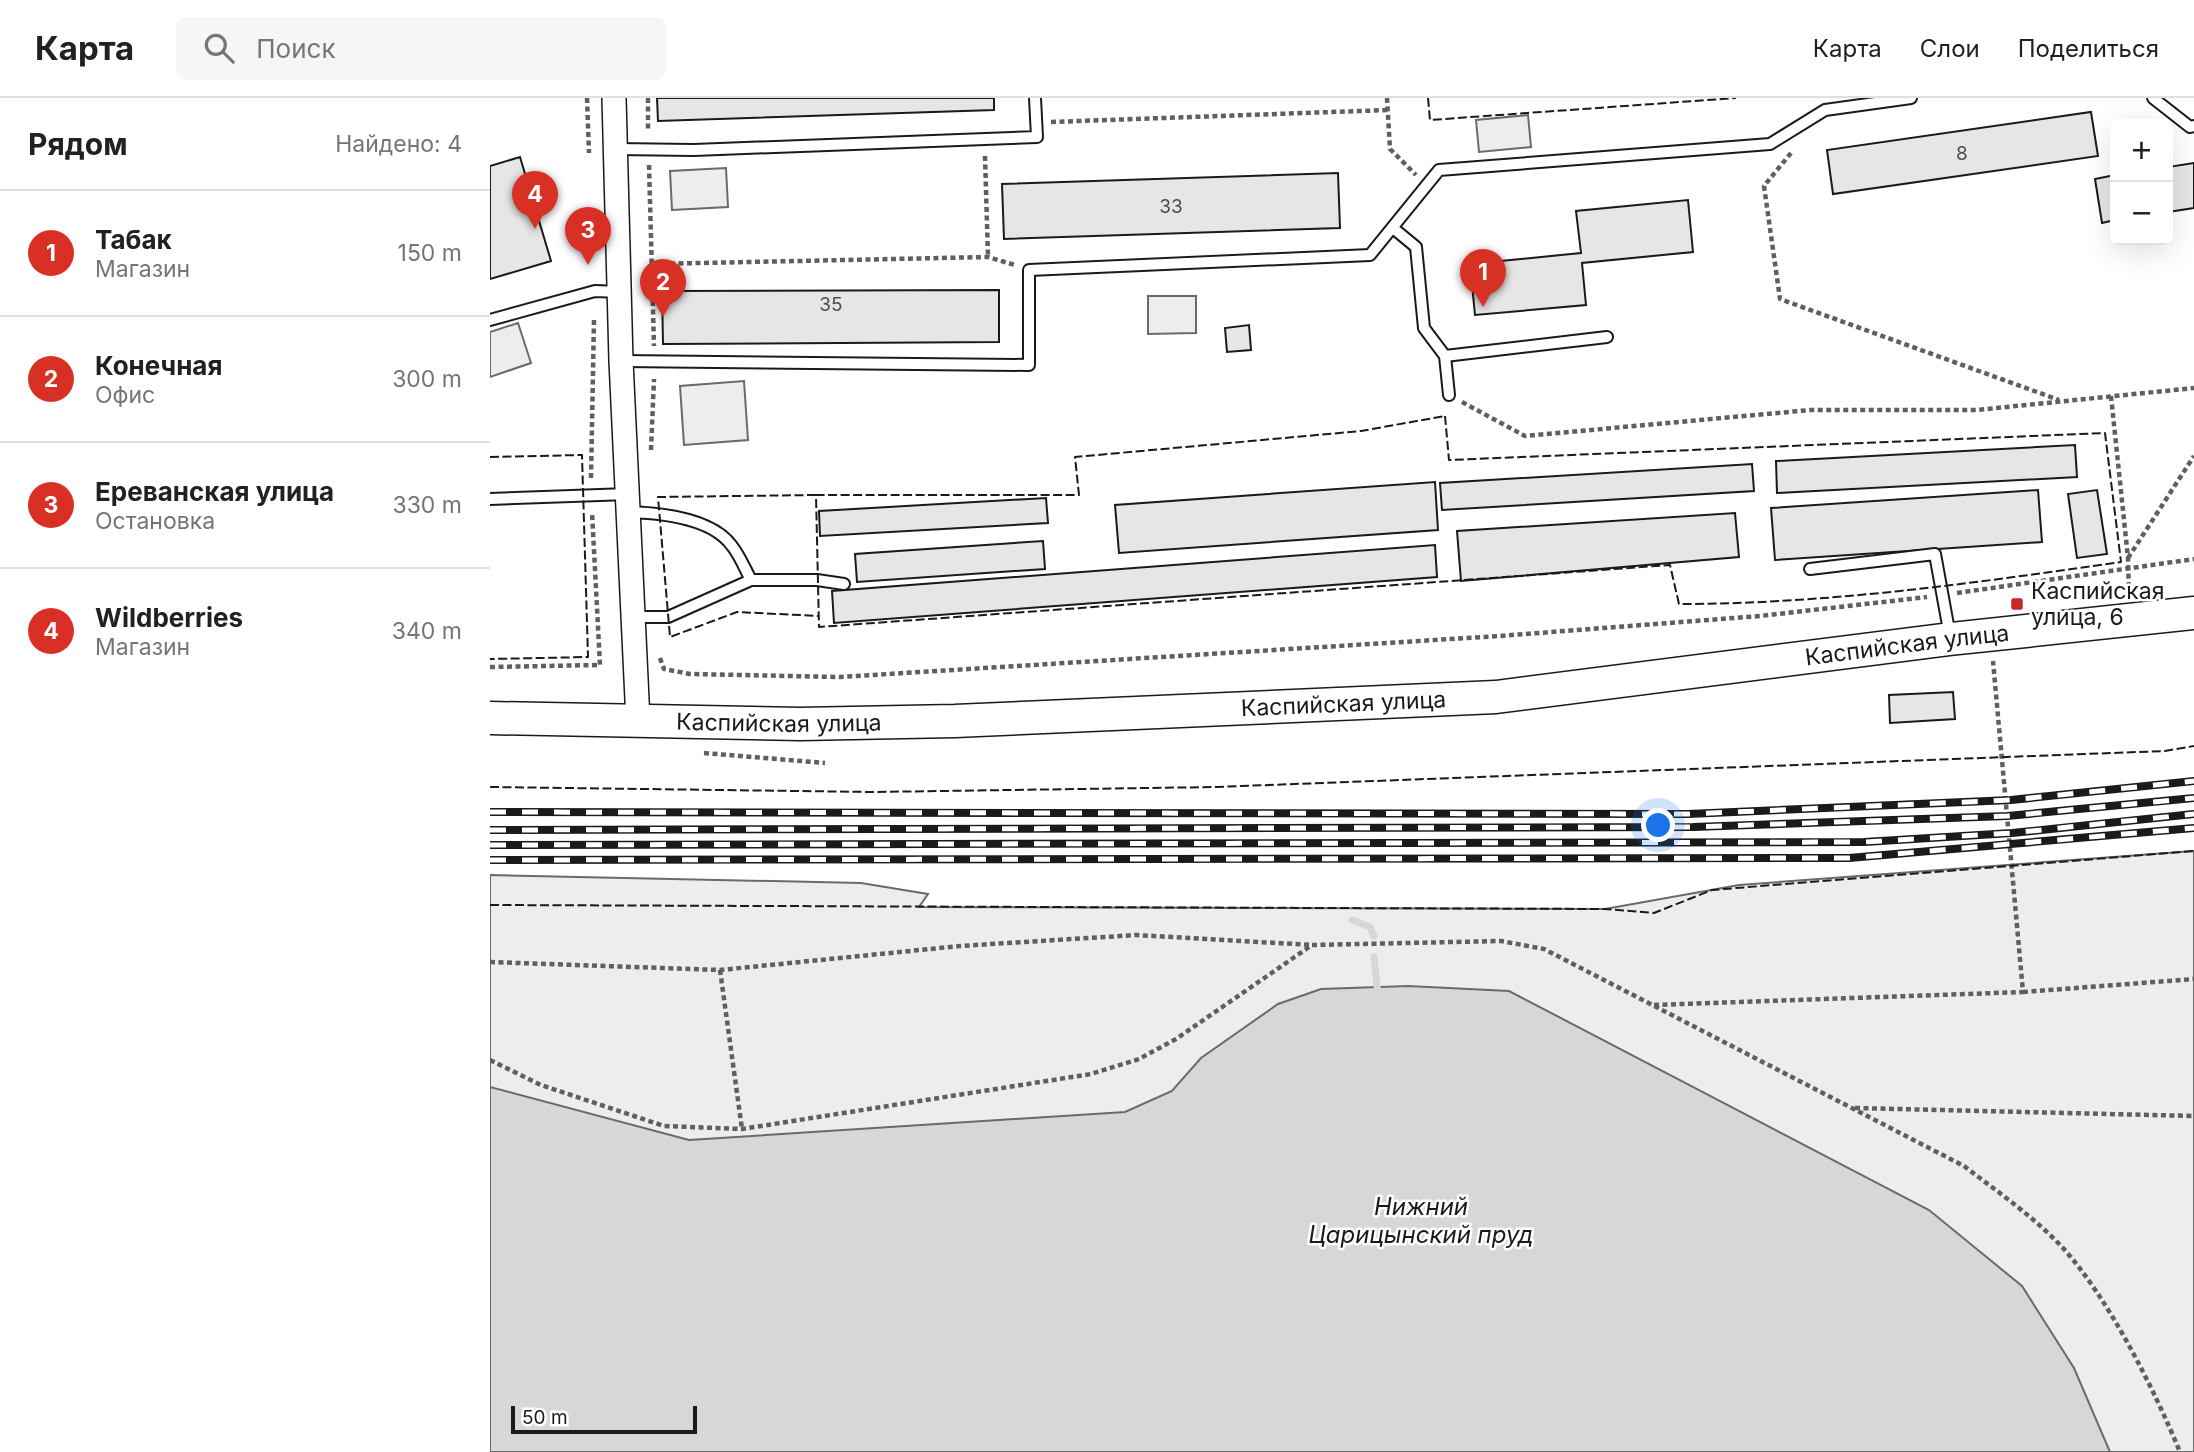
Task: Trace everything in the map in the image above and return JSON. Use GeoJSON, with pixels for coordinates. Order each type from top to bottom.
{"type":"FeatureCollection","features":[{"type":"Feature","properties":{"kind":"main road","name":"Каспийская улица"},"geometry":{"type":"LineString","coordinates":[[490,718],[800,724],[955,721],[1496,697],[1950,639],[2194,613]]}},
{"type":"Feature","properties":{"kind":"street"},"geometry":{"type":"LineString","coordinates":[[614,98],[621,361],[629,503],[645,617],[638,721]]}},
{"type":"Feature","properties":{"kind":"lane"},"geometry":{"type":"LineString","coordinates":[[615,149],[694,150],[1037,137],[1035,98]]}},
{"type":"Feature","properties":{"kind":"lane"},"geometry":{"type":"LineString","coordinates":[[621,361],[1029,365],[1029,270],[1370,255],[1439,170],[1770,144],[1825,110],[1911,98]]}},
{"type":"Feature","properties":{"kind":"lane"},"geometry":{"type":"LineString","coordinates":[[2153,98],[2190,127],[2194,127]]}},
{"type":"Feature","properties":{"kind":"lane"},"geometry":{"type":"LineString","coordinates":[[1394,228],[1416,247],[1424,328],[1445,356],[1449,395]]}},
{"type":"Feature","properties":{"kind":"lane"},"geometry":{"type":"LineString","coordinates":[[490,320],[595,291],[620,292]]}},
{"type":"Feature","properties":{"kind":"lane"},"geometry":{"type":"LineString","coordinates":[[1445,356],[1607,337]]}},
{"type":"Feature","properties":{"kind":"lane"},"geometry":{"type":"LineString","coordinates":[[490,499],[592,496],[629,503],[713,530],[732,544],[751,580]]}},
{"type":"Feature","properties":{"kind":"lane"},"geometry":{"type":"LineString","coordinates":[[1810,569],[1935,554],[1950,639]]}},
{"type":"Feature","properties":{"kind":"lane"},"geometry":{"type":"LineString","coordinates":[[645,617],[668,617],[751,580],[817,580],[844,584]]}},
{"type":"Feature","properties":{"kind":"path"},"geometry":{"type":"LineString","coordinates":[[587,98],[590,167]]}},
{"type":"Feature","properties":{"kind":"path"},"geometry":{"type":"LineString","coordinates":[[648,98],[654,361],[650,462]]}},
{"type":"Feature","properties":{"kind":"path"},"geometry":{"type":"LineString","coordinates":[[1387,98],[1390,149],[1427,186]]}},
{"type":"Feature","properties":{"kind":"path"},"geometry":{"type":"LineString","coordinates":[[1037,123],[1388,110]]}},
{"type":"Feature","properties":{"kind":"path"},"geometry":{"type":"LineString","coordinates":[[1825,110],[1764,186],[1780,299],[2063,401]]}},
{"type":"Feature","properties":{"kind":"path"},"geometry":{"type":"LineString","coordinates":[[985,139],[988,257]]}},
{"type":"Feature","properties":{"kind":"path"},"geometry":{"type":"LineString","coordinates":[[653,264],[988,257],[1029,270]]}},
{"type":"Feature","properties":{"kind":"path"},"geometry":{"type":"LineString","coordinates":[[490,667],[600,665],[590,443],[595,291]]}},
{"type":"Feature","properties":{"kind":"path"},"geometry":{"type":"LineString","coordinates":[[1449,395],[1525,436],[1810,411],[1977,411],[2194,388]]}},
{"type":"Feature","properties":{"kind":"path"},"geometry":{"type":"LineString","coordinates":[[2110,396],[2128,558],[2194,456]]}},
{"type":"Feature","properties":{"kind":"path"},"geometry":{"type":"LineString","coordinates":[[645,617],[664,669],[690,674],[839,677],[1499,636],[1760,616],[1942,595],[2194,559]]}},
{"type":"Feature","properties":{"kind":"path"},"geometry":{"type":"LineString","coordinates":[[1991,636],[2023,992]]}},
{"type":"Feature","properties":{"kind":"path"},"geometry":{"type":"LineString","coordinates":[[701,752],[825,763]]}},
{"type":"Feature","properties":{"kind":"path"},"geometry":{"type":"LineString","coordinates":[[490,962],[720,970],[960,947],[1136,935],[1312,945],[1501,941],[1544,949],[1964,1166],[2017,1206],[2064,1249],[2099,1300],[2136,1362],[2180,1452]]}},
{"type":"Feature","properties":{"kind":"path"},"geometry":{"type":"LineString","coordinates":[[490,1060],[541,1085],[664,1126],[742,1129],[1091,1074],[1139,1059],[1176,1039],[1312,945]]}},
{"type":"Feature","properties":{"kind":"path"},"geometry":{"type":"LineString","coordinates":[[720,970],[742,1129]]}},
{"type":"Feature","properties":{"kind":"path"},"geometry":{"type":"LineString","coordinates":[[1652,1005],[2023,992],[2194,979]]}},
{"type":"Feature","properties":{"kind":"path"},"geometry":{"type":"LineString","coordinates":[[1850,1107],[2194,1116]]}},
{"type":"Feature","properties":{"kind":"shaded area"},"geometry":{"type":"Polygon","coordinates":[[[1528,115],[1531,147],[1479,152],[1476,120],[1528,115]]]}},
{"type":"Feature","properties":{"kind":"shaded area"},"geometry":{"type":"Polygon","coordinates":[[[726,168],[728,207],[672,210],[670,171],[726,168]]]}},
{"type":"Feature","properties":{"kind":"shaded area"},"geometry":{"type":"Polygon","coordinates":[[[1148,296],[1196,296],[1196,333],[1148,334],[1148,296]]]}},
{"type":"Feature","properties":{"kind":"shaded area"},"geometry":{"type":"Polygon","coordinates":[[[518,323],[531,363],[490,377],[490,332],[518,323]]]}},
{"type":"Feature","properties":{"kind":"shaded area"},"geometry":{"type":"Polygon","coordinates":[[[744,381],[748,440],[684,445],[680,386],[744,381]]]}},
{"type":"Feature","properties":{"kind":"shaded area"},"geometry":{"type":"Polygon","coordinates":[[[2194,851],[2194,1452],[490,1452],[490,875],[861,883],[928,894],[919,907],[1605,909],[1739,885],[2194,851]]]}},
{"type":"Feature","properties":{"kind":"water","name":"Нижний Царицынский пруд"},"geometry":{"type":"Polygon","coordinates":[[[1408,986],[1509,991],[1929,1210],[2022,1286],[2074,1368],[2110,1452],[490,1452],[490,1087],[689,1140],[1125,1112],[1172,1091],[1201,1058],[1278,1004],[1321,989],[1408,986]]]}},
{"type":"Feature","properties":{"kind":"building"},"geometry":{"type":"Polygon","coordinates":[[[657,98],[994,98],[994,110],[658,121],[657,98]]]}},
{"type":"Feature","properties":{"kind":"building"},"geometry":{"type":"Polygon","coordinates":[[[2091,112],[2098,156],[1833,194],[1827,150],[2091,112]]]}},
{"type":"Feature","properties":{"kind":"building"},"geometry":{"type":"Polygon","coordinates":[[[520,157],[551,261],[490,279],[490,166],[520,157]]]}},
{"type":"Feature","properties":{"kind":"building"},"geometry":{"type":"Polygon","coordinates":[[[2194,163],[2194,208],[2173,211],[2173,166],[2194,163]]]}},
{"type":"Feature","properties":{"kind":"building"},"geometry":{"type":"Polygon","coordinates":[[[1338,173],[1340,228],[1004,239],[1002,184],[1338,173]]]}},
{"type":"Feature","properties":{"kind":"building"},"geometry":{"type":"Polygon","coordinates":[[[2110,176],[2110,221],[2102,223],[2095,179],[2110,176]]]}},
{"type":"Feature","properties":{"kind":"building"},"geometry":{"type":"Polygon","coordinates":[[[1688,200],[1693,252],[1582,263],[1586,305],[1475,315],[1470,264],[1581,253],[1576,211],[1688,200]]]}},
{"type":"Feature","properties":{"kind":"building"},"geometry":{"type":"Polygon","coordinates":[[[999,290],[999,342],[663,344],[662,291],[999,290]]]}},
{"type":"Feature","properties":{"kind":"building"},"geometry":{"type":"Polygon","coordinates":[[[1249,325],[1251,350],[1227,352],[1225,328],[1249,325]]]}},
{"type":"Feature","properties":{"kind":"building"},"geometry":{"type":"Polygon","coordinates":[[[2075,445],[2077,477],[1777,493],[1776,461],[2075,445]]]}},
{"type":"Feature","properties":{"kind":"building"},"geometry":{"type":"Polygon","coordinates":[[[1752,464],[1754,491],[1442,510],[1440,483],[1752,464]]]}},
{"type":"Feature","properties":{"kind":"building"},"geometry":{"type":"Polygon","coordinates":[[[1435,482],[1438,530],[1119,553],[1115,505],[1435,482]]]}},
{"type":"Feature","properties":{"kind":"building"},"geometry":{"type":"Polygon","coordinates":[[[2038,490],[2042,542],[1775,560],[1771,508],[2038,490]]]}},
{"type":"Feature","properties":{"kind":"building"},"geometry":{"type":"Polygon","coordinates":[[[2097,490],[2107,554],[2077,558],[2068,494],[2097,490]]]}},
{"type":"Feature","properties":{"kind":"building"},"geometry":{"type":"Polygon","coordinates":[[[1046,498],[1048,523],[820,536],[819,511],[1046,498]]]}},
{"type":"Feature","properties":{"kind":"building"},"geometry":{"type":"Polygon","coordinates":[[[1735,513],[1739,557],[1461,581],[1457,531],[1735,513]]]}},
{"type":"Feature","properties":{"kind":"building"},"geometry":{"type":"Polygon","coordinates":[[[1043,541],[1045,569],[857,582],[855,554],[1043,541]]]}},
{"type":"Feature","properties":{"kind":"building"},"geometry":{"type":"Polygon","coordinates":[[[1435,545],[1437,577],[834,623],[832,591],[1435,545]]]}},
{"type":"Feature","properties":{"kind":"building"},"geometry":{"type":"Polygon","coordinates":[[[1953,692],[1955,719],[1890,723],[1889,695],[1953,692]]]}},
{"type":"Feature","properties":{"kind":"waterway"},"geometry":{"type":"LineString","coordinates":[[1352,920],[1370,927],[1374,936]]}},
{"type":"Feature","properties":{"kind":"waterway"},"geometry":{"type":"LineString","coordinates":[[1374,957],[1378,994]]}},
{"type":"Feature","properties":{"kind":"railway"},"geometry":{"type":"LineString","coordinates":[[490,812],[1688,814],[2011,800],[2194,781]]}},
{"type":"Feature","properties":{"kind":"railway"},"geometry":{"type":"LineString","coordinates":[[490,830],[1693,827],[2007,816],[2194,798]]}},
{"type":"Feature","properties":{"kind":"railway"},"geometry":{"type":"LineString","coordinates":[[490,845],[1864,842],[2012,833],[2194,814]]}},
{"type":"Feature","properties":{"kind":"railway"},"geometry":{"type":"LineString","coordinates":[[490,860],[1849,858],[2194,828]]}},
{"type":"Feature","properties":{"kind":"fence"},"geometry":{"type":"LineString","coordinates":[[1428,98],[1430,120],[1736,98]]}},
{"type":"Feature","properties":{"kind":"fence"},"geometry":{"type":"LineString","coordinates":[[1445,416],[1449,460],[2105,433],[2121,562],[1956,585],[1735,603],[1679,604],[1670,565],[819,627],[816,495],[1079,495],[1075,457],[1361,431],[1445,416]]}},
{"type":"Feature","properties":{"kind":"fence"},"geometry":{"type":"LineString","coordinates":[[490,457],[582,455],[588,657],[490,659]]}},
{"type":"Feature","properties":{"kind":"fence"},"geometry":{"type":"LineString","coordinates":[[816,495],[658,497],[670,637],[737,612],[819,616]]}},
{"type":"Feature","properties":{"kind":"fence"},"geometry":{"type":"LineString","coordinates":[[490,787],[873,792],[1216,787],[2165,751],[2194,746]]}},
{"type":"Feature","properties":{"kind":"fence"},"geometry":{"type":"LineString","coordinates":[[490,905],[1605,909],[1654,913],[1712,890],[2194,851]]}},
{"type":"Feature","properties":{"kind":"place","name":"Wildberries"},"geometry":{"type":"Point","coordinates":[535,229]}},
{"type":"Feature","properties":{"kind":"place","name":"Ереванская улица"},"geometry":{"type":"Point","coordinates":[588,265]}},
{"type":"Feature","properties":{"kind":"place","name":"Табак"},"geometry":{"type":"Point","coordinates":[1483,307]}},
{"type":"Feature","properties":{"kind":"place","name":"Конечная"},"geometry":{"type":"Point","coordinates":[663,317]}},
{"type":"Feature","properties":{"kind":"place","name":"Каспийская улица, 6"},"geometry":{"type":"Point","coordinates":[2017,604]}}]}
